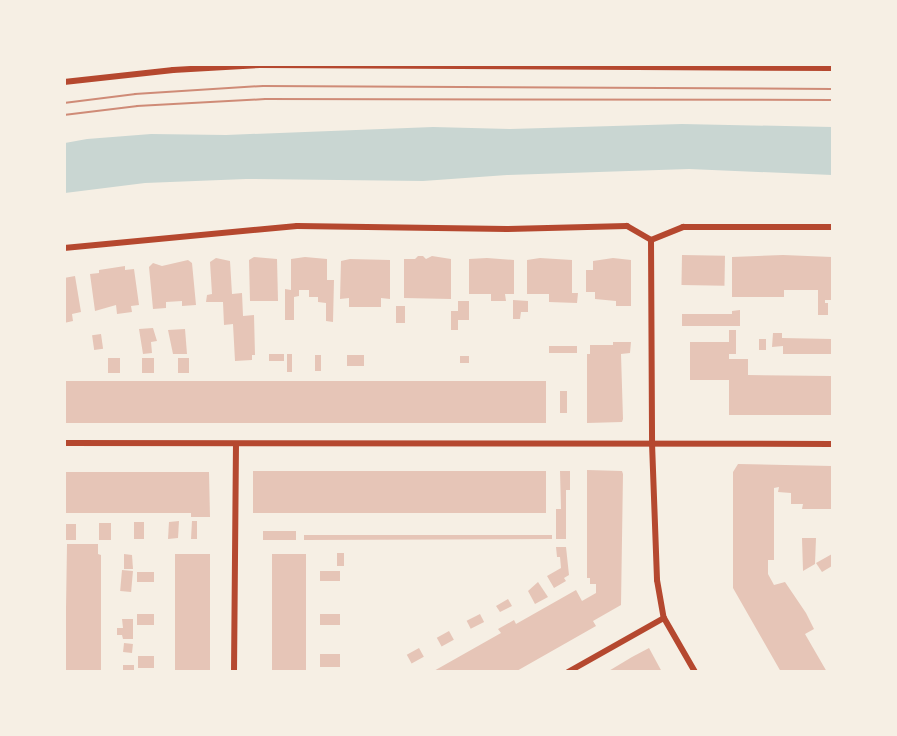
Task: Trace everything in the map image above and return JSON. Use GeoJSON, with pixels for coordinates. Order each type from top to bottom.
{"type":"FeatureCollection","features":[{"type":"Feature","properties":{"kind":"street"},"geometry":{"type":"LineString","coordinates":[[64,82],[173,70],[260,65],[832,68]]}},
{"type":"Feature","properties":{"kind":"street"},"geometry":{"type":"LineString","coordinates":[[64,248],[297,226],[495,228],[627,226],[651,240]]}},
{"type":"Feature","properties":{"kind":"street"},"geometry":{"type":"LineString","coordinates":[[651,240],[683,227],[832,226]]}},
{"type":"Feature","properties":{"kind":"street"},"geometry":{"type":"LineString","coordinates":[[651,240],[652,443],[657,580],[664,618],[695,672]]}},
{"type":"Feature","properties":{"kind":"street"},"geometry":{"type":"LineString","coordinates":[[64,443],[236,445],[408,441],[832,444]]}},
{"type":"Feature","properties":{"kind":"street"},"geometry":{"type":"LineString","coordinates":[[234,672],[236,445]]}},
{"type":"Feature","properties":{"kind":"street"},"geometry":{"type":"LineString","coordinates":[[568,672],[664,618]]}},
{"type":"Feature","properties":{"kind":"shaded area"},"geometry":{"type":"Polygon","coordinates":[[[682,124],[832,127],[832,175],[689,169],[507,175],[423,181],[246,179],[145,183],[65,193],[65,143],[87,139],[151,134],[226,135],[433,127],[510,129],[682,124]]]}},
{"type":"Feature","properties":{"kind":"building"},"geometry":{"type":"Polygon","coordinates":[[[682,255],[725,256],[724,286],[681,285],[682,255]]]}},
{"type":"Feature","properties":{"kind":"building"},"geometry":{"type":"Polygon","coordinates":[[[783,255],[832,257],[832,300],[825,300],[825,303],[828,303],[828,315],[818,315],[818,290],[784,290],[784,297],[732,297],[732,257],[783,255]]]}},
{"type":"Feature","properties":{"kind":"building"},"geometry":{"type":"Polygon","coordinates":[[[418,256],[426,259],[432,256],[451,259],[451,299],[404,298],[404,259],[415,259],[418,256]]]}},
{"type":"Feature","properties":{"kind":"building"},"geometry":{"type":"Polygon","coordinates":[[[254,257],[277,259],[278,301],[250,301],[249,260],[254,257]]]}},
{"type":"Feature","properties":{"kind":"building"},"geometry":{"type":"Polygon","coordinates":[[[305,257],[327,259],[327,280],[334,280],[333,322],[326,321],[326,303],[318,302],[318,297],[309,297],[309,290],[299,290],[299,296],[294,297],[294,320],[285,320],[285,289],[291,290],[291,259],[305,257]]]}},
{"type":"Feature","properties":{"kind":"building"},"geometry":{"type":"Polygon","coordinates":[[[216,258],[230,261],[232,294],[242,293],[243,316],[254,315],[255,355],[252,355],[252,360],[235,361],[233,324],[224,325],[223,302],[206,302],[207,295],[212,294],[210,262],[216,258]]]}},
{"type":"Feature","properties":{"kind":"building"},"geometry":{"type":"Polygon","coordinates":[[[540,258],[572,260],[572,293],[578,293],[577,303],[549,302],[549,294],[527,294],[527,260],[540,258]]]}},
{"type":"Feature","properties":{"kind":"building"},"geometry":{"type":"Polygon","coordinates":[[[613,258],[631,260],[631,306],[616,306],[616,301],[595,299],[595,292],[586,292],[586,270],[593,270],[593,261],[613,258]]]}},
{"type":"Feature","properties":{"kind":"building"},"geometry":{"type":"Polygon","coordinates":[[[350,259],[390,260],[390,299],[381,298],[381,307],[349,307],[349,298],[340,299],[341,261],[350,259]]]}},
{"type":"Feature","properties":{"kind":"building"},"geometry":{"type":"Polygon","coordinates":[[[469,259],[514,260],[514,294],[505,294],[506,301],[491,301],[491,294],[469,294],[469,259]]]}},
{"type":"Feature","properties":{"kind":"building"},"geometry":{"type":"Polygon","coordinates":[[[188,260],[192,263],[196,305],[182,306],[182,301],[166,302],[166,308],[153,309],[149,267],[153,263],[162,266],[188,260]]]}},
{"type":"Feature","properties":{"kind":"building"},"geometry":{"type":"Polygon","coordinates":[[[125,266],[125,270],[134,269],[139,305],[131,306],[132,312],[117,314],[116,305],[95,311],[90,274],[99,273],[99,270],[125,266]]]}},
{"type":"Feature","properties":{"kind":"building"},"geometry":{"type":"Polygon","coordinates":[[[75,276],[81,312],[72,314],[73,321],[64,323],[64,278],[75,276]]]}},
{"type":"Feature","properties":{"kind":"building"},"geometry":{"type":"Polygon","coordinates":[[[513,300],[528,301],[528,312],[521,312],[520,319],[513,319],[513,300]]]}},
{"type":"Feature","properties":{"kind":"building"},"geometry":{"type":"Polygon","coordinates":[[[458,301],[469,301],[469,320],[458,320],[458,330],[451,330],[451,311],[458,311],[458,301]]]}},
{"type":"Feature","properties":{"kind":"building"},"geometry":{"type":"Polygon","coordinates":[[[396,306],[405,306],[405,323],[396,323],[396,306]]]}},
{"type":"Feature","properties":{"kind":"building"},"geometry":{"type":"Polygon","coordinates":[[[740,310],[740,326],[682,326],[682,314],[732,314],[732,311],[740,310]]]}},
{"type":"Feature","properties":{"kind":"building"},"geometry":{"type":"Polygon","coordinates":[[[153,328],[157,341],[151,342],[152,353],[143,354],[139,329],[153,328]]]}},
{"type":"Feature","properties":{"kind":"building"},"geometry":{"type":"Polygon","coordinates":[[[185,329],[187,354],[173,354],[168,330],[185,329]]]}},
{"type":"Feature","properties":{"kind":"building"},"geometry":{"type":"Polygon","coordinates":[[[729,330],[736,330],[736,354],[729,354],[729,359],[748,359],[748,375],[832,376],[832,415],[729,415],[729,380],[690,380],[690,342],[729,342],[729,330]]]}},
{"type":"Feature","properties":{"kind":"building"},"geometry":{"type":"Polygon","coordinates":[[[773,333],[782,333],[782,338],[832,339],[832,354],[783,354],[783,346],[772,347],[773,333]]]}},
{"type":"Feature","properties":{"kind":"building"},"geometry":{"type":"Polygon","coordinates":[[[101,334],[103,349],[94,350],[92,335],[101,334]]]}},
{"type":"Feature","properties":{"kind":"building"},"geometry":{"type":"Polygon","coordinates":[[[759,339],[766,339],[766,350],[759,350],[759,339]]]}},
{"type":"Feature","properties":{"kind":"building"},"geometry":{"type":"Polygon","coordinates":[[[613,342],[631,342],[630,353],[621,354],[623,419],[622,422],[587,423],[587,354],[590,354],[590,345],[613,345],[613,342]]]}},
{"type":"Feature","properties":{"kind":"building"},"geometry":{"type":"Polygon","coordinates":[[[549,346],[577,346],[577,353],[549,353],[549,346]]]}},
{"type":"Feature","properties":{"kind":"building"},"geometry":{"type":"Polygon","coordinates":[[[269,354],[284,354],[284,361],[269,361],[269,354]]]}},
{"type":"Feature","properties":{"kind":"building"},"geometry":{"type":"Polygon","coordinates":[[[287,354],[292,354],[292,372],[287,372],[287,354]]]}},
{"type":"Feature","properties":{"kind":"building"},"geometry":{"type":"Polygon","coordinates":[[[315,355],[321,355],[321,371],[315,371],[315,355]]]}},
{"type":"Feature","properties":{"kind":"building"},"geometry":{"type":"Polygon","coordinates":[[[347,355],[364,355],[364,366],[347,366],[347,355]]]}},
{"type":"Feature","properties":{"kind":"building"},"geometry":{"type":"Polygon","coordinates":[[[460,356],[469,356],[469,363],[460,363],[460,356]]]}},
{"type":"Feature","properties":{"kind":"building"},"geometry":{"type":"Polygon","coordinates":[[[108,358],[120,358],[120,373],[108,373],[108,358]]]}},
{"type":"Feature","properties":{"kind":"building"},"geometry":{"type":"Polygon","coordinates":[[[142,358],[154,358],[154,373],[142,373],[142,358]]]}},
{"type":"Feature","properties":{"kind":"building"},"geometry":{"type":"Polygon","coordinates":[[[178,358],[189,358],[189,373],[178,373],[178,358]]]}},
{"type":"Feature","properties":{"kind":"building"},"geometry":{"type":"Polygon","coordinates":[[[64,381],[546,381],[546,423],[64,423],[64,381]]]}},
{"type":"Feature","properties":{"kind":"building"},"geometry":{"type":"Polygon","coordinates":[[[560,391],[567,391],[567,413],[560,413],[560,391]]]}},
{"type":"Feature","properties":{"kind":"building"},"geometry":{"type":"Polygon","coordinates":[[[738,464],[832,466],[832,509],[802,509],[803,504],[791,504],[791,493],[778,492],[779,487],[774,488],[774,560],[768,560],[768,574],[774,585],[785,582],[806,613],[814,629],[805,634],[827,672],[781,672],[733,588],[733,472],[738,464]]]}},
{"type":"Feature","properties":{"kind":"building"},"geometry":{"type":"Polygon","coordinates":[[[587,470],[622,471],[623,474],[621,605],[593,621],[596,626],[515,672],[432,672],[501,633],[498,629],[514,620],[516,624],[576,590],[582,601],[596,593],[596,584],[590,584],[590,578],[587,578],[587,470]]]}},
{"type":"Feature","properties":{"kind":"building"},"geometry":{"type":"Polygon","coordinates":[[[253,471],[546,471],[546,513],[253,513],[253,471]]]}},
{"type":"Feature","properties":{"kind":"building"},"geometry":{"type":"Polygon","coordinates":[[[560,471],[570,471],[570,490],[566,490],[566,539],[556,539],[556,509],[561,509],[560,471]]]}},
{"type":"Feature","properties":{"kind":"building"},"geometry":{"type":"Polygon","coordinates":[[[64,472],[209,472],[210,517],[191,517],[191,513],[64,513],[64,472]]]}},
{"type":"Feature","properties":{"kind":"building"},"geometry":{"type":"Polygon","coordinates":[[[179,521],[178,538],[168,539],[169,522],[179,521]]]}},
{"type":"Feature","properties":{"kind":"building"},"geometry":{"type":"Polygon","coordinates":[[[192,521],[197,521],[197,539],[191,539],[192,521]]]}},
{"type":"Feature","properties":{"kind":"building"},"geometry":{"type":"Polygon","coordinates":[[[134,522],[144,522],[144,539],[134,539],[134,522]]]}},
{"type":"Feature","properties":{"kind":"building"},"geometry":{"type":"Polygon","coordinates":[[[99,523],[111,523],[111,540],[99,540],[99,523]]]}},
{"type":"Feature","properties":{"kind":"building"},"geometry":{"type":"Polygon","coordinates":[[[65,524],[76,524],[76,540],[65,540],[65,524]]]}},
{"type":"Feature","properties":{"kind":"building"},"geometry":{"type":"Polygon","coordinates":[[[263,531],[296,531],[296,540],[263,540],[263,531]]]}},
{"type":"Feature","properties":{"kind":"building"},"geometry":{"type":"Polygon","coordinates":[[[304,535],[552,535],[552,539],[304,540],[304,535]]]}},
{"type":"Feature","properties":{"kind":"building"},"geometry":{"type":"Polygon","coordinates":[[[802,538],[816,538],[815,564],[803,571],[802,538]]]}},
{"type":"Feature","properties":{"kind":"building"},"geometry":{"type":"Polygon","coordinates":[[[67,544],[98,544],[98,554],[101,555],[101,672],[65,672],[67,544]]]}},
{"type":"Feature","properties":{"kind":"building"},"geometry":{"type":"Polygon","coordinates":[[[556,547],[566,547],[569,575],[564,578],[566,581],[554,588],[547,576],[561,568],[556,547]]]}},
{"type":"Feature","properties":{"kind":"building"},"geometry":{"type":"Polygon","coordinates":[[[337,553],[344,553],[344,566],[337,566],[337,553]]]}},
{"type":"Feature","properties":{"kind":"building"},"geometry":{"type":"Polygon","coordinates":[[[124,554],[132,555],[133,569],[124,569],[124,554]]]}},
{"type":"Feature","properties":{"kind":"building"},"geometry":{"type":"Polygon","coordinates":[[[175,554],[210,554],[210,672],[175,672],[175,554]]]}},
{"type":"Feature","properties":{"kind":"building"},"geometry":{"type":"Polygon","coordinates":[[[272,554],[306,554],[306,672],[272,672],[272,554]]]}},
{"type":"Feature","properties":{"kind":"building"},"geometry":{"type":"Polygon","coordinates":[[[832,554],[832,566],[822,572],[816,563],[832,554]]]}},
{"type":"Feature","properties":{"kind":"building"},"geometry":{"type":"Polygon","coordinates":[[[122,570],[133,571],[131,592],[120,591],[122,570]]]}},
{"type":"Feature","properties":{"kind":"building"},"geometry":{"type":"Polygon","coordinates":[[[320,571],[340,571],[340,581],[320,581],[320,571]]]}},
{"type":"Feature","properties":{"kind":"building"},"geometry":{"type":"Polygon","coordinates":[[[137,572],[154,572],[154,582],[137,582],[137,572]]]}},
{"type":"Feature","properties":{"kind":"building"},"geometry":{"type":"Polygon","coordinates":[[[538,582],[548,597],[535,604],[528,591],[538,582]]]}},
{"type":"Feature","properties":{"kind":"building"},"geometry":{"type":"Polygon","coordinates":[[[508,599],[512,606],[500,612],[496,606],[508,599]]]}},
{"type":"Feature","properties":{"kind":"building"},"geometry":{"type":"Polygon","coordinates":[[[137,614],[154,614],[154,625],[137,625],[137,614]]]}},
{"type":"Feature","properties":{"kind":"building"},"geometry":{"type":"Polygon","coordinates":[[[320,614],[340,614],[340,625],[320,625],[320,614]]]}},
{"type":"Feature","properties":{"kind":"building"},"geometry":{"type":"Polygon","coordinates":[[[480,614],[484,622],[471,629],[467,621],[480,614]]]}},
{"type":"Feature","properties":{"kind":"building"},"geometry":{"type":"Polygon","coordinates":[[[122,619],[133,619],[133,639],[123,639],[122,635],[117,635],[117,628],[123,628],[122,619]]]}},
{"type":"Feature","properties":{"kind":"building"},"geometry":{"type":"Polygon","coordinates":[[[449,631],[454,640],[442,647],[437,638],[449,631]]]}},
{"type":"Feature","properties":{"kind":"building"},"geometry":{"type":"Polygon","coordinates":[[[124,643],[133,644],[132,653],[123,652],[124,643]]]}},
{"type":"Feature","properties":{"kind":"building"},"geometry":{"type":"Polygon","coordinates":[[[419,648],[424,657],[412,664],[407,655],[419,648]]]}},
{"type":"Feature","properties":{"kind":"building"},"geometry":{"type":"Polygon","coordinates":[[[649,648],[662,672],[607,672],[632,657],[649,648]]]}},
{"type":"Feature","properties":{"kind":"building"},"geometry":{"type":"Polygon","coordinates":[[[320,654],[340,654],[340,667],[320,667],[320,654]]]}},
{"type":"Feature","properties":{"kind":"building"},"geometry":{"type":"Polygon","coordinates":[[[138,656],[154,656],[154,668],[138,668],[138,656]]]}},
{"type":"Feature","properties":{"kind":"building"},"geometry":{"type":"Polygon","coordinates":[[[123,665],[134,665],[134,672],[123,672],[123,665]]]}},
{"type":"Feature","properties":{"kind":"tram line"},"geometry":{"type":"LineString","coordinates":[[64,103],[135,94],[263,86],[832,89]]}},
{"type":"Feature","properties":{"kind":"tram line"},"geometry":{"type":"LineString","coordinates":[[64,115],[137,106],[265,99],[832,100]]}}]}
